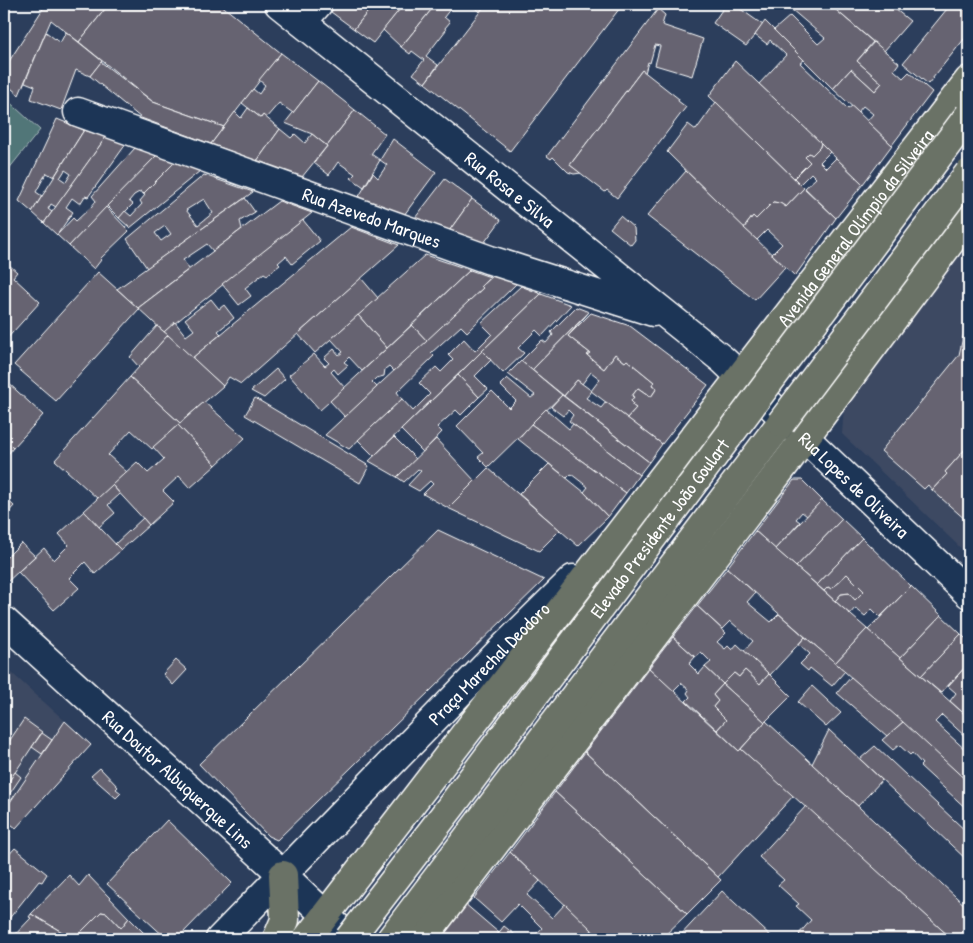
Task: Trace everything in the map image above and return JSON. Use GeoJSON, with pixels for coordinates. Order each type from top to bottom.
{"type":"FeatureCollection","features":[{"type":"Feature","properties":{"kind":"main road","name":"Avenida General Olímpio da Silveira"},"geometry":{"type":"LineString","coordinates":[[740,375],[969,80]]}},
{"type":"Feature","properties":{"kind":"main road","name":"Elevado Presidente João Goulart"},"geometry":{"type":"LineString","coordinates":[[349,939],[452,806],[969,115]]}},
{"type":"Feature","properties":{"kind":"main road","name":"Elevado Presidente João Goulart"},"geometry":{"type":"LineString","coordinates":[[391,939],[969,173]]}},
{"type":"Feature","properties":{"kind":"main road"},"geometry":{"type":"LineString","coordinates":[[422,939],[805,438],[969,217]]}},
{"type":"Feature","properties":{"kind":"main road","name":"Praça Marechal Deodoro"},"geometry":{"type":"LineString","coordinates":[[603,554],[740,375]]}},
{"type":"Feature","properties":{"kind":"main road"},"geometry":{"type":"LineString","coordinates":[[307,939],[603,554]]}},
{"type":"Feature","properties":{"kind":"main road"},"geometry":{"type":"LineString","coordinates":[[277,939],[285,920],[283,875]]}},
{"type":"Feature","properties":{"kind":"street","name":"Rua Rosa e Silva"},"geometry":{"type":"LineString","coordinates":[[279,4],[310,13],[668,317],[740,375]]}},
{"type":"Feature","properties":{"kind":"street","name":"Rua Azevedo Marques"},"geometry":{"type":"LineString","coordinates":[[78,112],[490,260],[668,317]]}},
{"type":"Feature","properties":{"kind":"street","name":"Rua Lopes de Oliveira"},"geometry":{"type":"LineString","coordinates":[[740,375],[969,594]]}},
{"type":"Feature","properties":{"kind":"street","name":"Praça Marechal Deodoro"},"geometry":{"type":"LineString","coordinates":[[220,939],[507,644],[588,565],[603,554]]}},
{"type":"Feature","properties":{"kind":"street","name":"Rua Doutor Albuquerque Lins"},"geometry":{"type":"LineString","coordinates":[[4,621],[283,875],[349,939]]}},
{"type":"Feature","properties":{"kind":"shaded area"},"geometry":{"type":"Polygon","coordinates":[[[969,241],[969,556],[842,434],[844,407],[969,241]]]}},
{"type":"Feature","properties":{"kind":"shaded area"},"geometry":{"type":"Polygon","coordinates":[[[4,666],[65,721],[4,811],[4,666]]]}},
{"type":"Feature","properties":{"kind":"green space"},"geometry":{"type":"Polygon","coordinates":[[[4,97],[40,130],[4,175],[4,97]]]}},
{"type":"Feature","properties":{"kind":"building"},"geometry":{"type":"Polygon","coordinates":[[[46,4],[109,4],[79,42],[51,20],[19,95],[4,82],[4,69],[46,4]]]}},
{"type":"Feature","properties":{"kind":"building"},"geometry":{"type":"Polygon","coordinates":[[[109,4],[220,4],[281,53],[224,127],[153,102],[79,42],[109,4]]]}},
{"type":"Feature","properties":{"kind":"building"},"geometry":{"type":"Polygon","coordinates":[[[338,4],[374,4],[354,29],[331,12],[338,4]]]}},
{"type":"Feature","properties":{"kind":"building"},"geometry":{"type":"Polygon","coordinates":[[[374,4],[404,4],[373,43],[354,29],[374,4]]]}},
{"type":"Feature","properties":{"kind":"building"},"geometry":{"type":"Polygon","coordinates":[[[404,4],[436,4],[401,47],[383,30],[404,4]]]}},
{"type":"Feature","properties":{"kind":"building"},"geometry":{"type":"Polygon","coordinates":[[[436,4],[454,4],[444,17],[450,22],[445,28],[446,30],[426,56],[438,65],[425,83],[413,74],[424,60],[412,51],[410,54],[401,47],[436,4]]]}},
{"type":"Feature","properties":{"kind":"building"},"geometry":{"type":"Polygon","coordinates":[[[470,4],[486,4],[480,12],[470,4]]]}},
{"type":"Feature","properties":{"kind":"building"},"geometry":{"type":"Polygon","coordinates":[[[486,4],[623,4],[510,151],[425,83],[486,4]]]}},
{"type":"Feature","properties":{"kind":"building"},"geometry":{"type":"Polygon","coordinates":[[[726,4],[743,4],[739,8],[763,25],[746,46],[713,23],[726,4]]]}},
{"type":"Feature","properties":{"kind":"building"},"geometry":{"type":"Polygon","coordinates":[[[785,4],[829,4],[873,42],[857,61],[882,83],[875,91],[851,69],[833,89],[774,30],[790,16],[818,44],[825,38],[785,4]]]}},
{"type":"Feature","properties":{"kind":"building"},"geometry":{"type":"Polygon","coordinates":[[[829,4],[896,4],[895,9],[910,21],[884,51],[829,4]]]}},
{"type":"Feature","properties":{"kind":"building"},"geometry":{"type":"Polygon","coordinates":[[[951,4],[963,4],[969,9],[969,33],[928,84],[903,63],[951,4]]]}},
{"type":"Feature","properties":{"kind":"building"},"geometry":{"type":"Polygon","coordinates":[[[658,9],[665,15],[662,25],[703,39],[692,76],[655,65],[660,46],[655,45],[645,73],[642,70],[570,165],[581,173],[574,174],[568,172],[553,157],[551,159],[547,156],[658,9]]]}},
{"type":"Feature","properties":{"kind":"building"},"geometry":{"type":"Polygon","coordinates":[[[765,21],[804,60],[800,63],[848,109],[852,106],[892,145],[863,184],[759,84],[786,55],[770,40],[767,44],[755,35],[765,21]]]}},
{"type":"Feature","properties":{"kind":"building"},"geometry":{"type":"Polygon","coordinates":[[[46,32],[60,43],[66,32],[102,61],[90,76],[76,70],[61,110],[31,99],[35,86],[25,82],[46,32]]]}},
{"type":"Feature","properties":{"kind":"building"},"geometry":{"type":"Polygon","coordinates":[[[874,42],[899,63],[894,70],[903,78],[909,72],[932,92],[892,145],[867,121],[873,114],[863,106],[858,112],[833,89],[851,69],[875,91],[882,83],[857,61],[874,42]]]}},
{"type":"Feature","properties":{"kind":"building"},"geometry":{"type":"Polygon","coordinates":[[[281,53],[318,81],[293,113],[279,103],[266,118],[263,115],[261,118],[242,103],[253,89],[259,94],[265,85],[259,80],[281,53]]]}},
{"type":"Feature","properties":{"kind":"building"},"geometry":{"type":"Polygon","coordinates":[[[735,61],[821,143],[820,147],[812,155],[809,153],[805,157],[810,162],[794,178],[709,96],[735,61]]]}},
{"type":"Feature","properties":{"kind":"building"},"geometry":{"type":"Polygon","coordinates":[[[101,62],[153,102],[224,127],[211,144],[141,118],[90,76],[101,62]]]}},
{"type":"Feature","properties":{"kind":"building"},"geometry":{"type":"Polygon","coordinates":[[[642,70],[679,99],[678,101],[686,107],[617,198],[607,190],[605,192],[570,165],[642,70]]]}},
{"type":"Feature","properties":{"kind":"building"},"geometry":{"type":"Polygon","coordinates":[[[318,81],[355,110],[327,146],[312,134],[285,123],[318,81]]]}},
{"type":"Feature","properties":{"kind":"building"},"geometry":{"type":"Polygon","coordinates":[[[716,102],[804,188],[786,207],[780,203],[773,202],[756,219],[753,216],[744,228],[667,152],[688,124],[696,130],[716,102]]]}},
{"type":"Feature","properties":{"kind":"building"},"geometry":{"type":"Polygon","coordinates":[[[248,108],[261,118],[263,115],[280,129],[257,161],[211,144],[235,112],[241,118],[248,108]]]}},
{"type":"Feature","properties":{"kind":"building"},"geometry":{"type":"Polygon","coordinates":[[[355,110],[385,134],[371,154],[380,160],[364,187],[351,178],[355,174],[338,162],[329,175],[314,163],[355,110]]]}},
{"type":"Feature","properties":{"kind":"building"},"geometry":{"type":"Polygon","coordinates":[[[57,119],[84,130],[54,177],[47,173],[44,177],[36,192],[42,196],[32,212],[19,201],[57,119]]]}},
{"type":"Feature","properties":{"kind":"building"},"geometry":{"type":"Polygon","coordinates":[[[280,129],[291,138],[295,134],[305,143],[312,134],[327,146],[302,177],[257,161],[280,129]]]}},
{"type":"Feature","properties":{"kind":"building"},"geometry":{"type":"Polygon","coordinates":[[[84,130],[106,137],[56,207],[51,204],[48,209],[52,212],[44,223],[32,212],[84,130]],[[65,170],[60,178],[66,182],[71,174],[65,170]]]}},
{"type":"Feature","properties":{"kind":"building"},"geometry":{"type":"Polygon","coordinates":[[[106,137],[126,144],[88,197],[85,196],[80,204],[72,198],[66,207],[73,212],[57,235],[44,223],[106,137]]]}},
{"type":"Feature","properties":{"kind":"building"},"geometry":{"type":"Polygon","coordinates":[[[393,139],[436,172],[404,215],[358,198],[373,173],[378,178],[387,165],[380,160],[393,139]]]}},
{"type":"Feature","properties":{"kind":"building"},"geometry":{"type":"Polygon","coordinates":[[[821,143],[830,152],[820,162],[826,168],[836,158],[863,184],[836,218],[805,188],[816,178],[811,173],[800,184],[794,178],[810,162],[805,157],[809,153],[812,155],[820,147],[821,143]]]}},
{"type":"Feature","properties":{"kind":"building"},"geometry":{"type":"Polygon","coordinates":[[[135,148],[157,155],[69,246],[57,235],[73,218],[76,221],[91,207],[96,201],[92,196],[135,148]]]}},
{"type":"Feature","properties":{"kind":"building"},"geometry":{"type":"Polygon","coordinates":[[[157,155],[175,162],[143,194],[141,191],[134,195],[129,201],[133,204],[119,218],[107,206],[157,155]]]}},
{"type":"Feature","properties":{"kind":"building"},"geometry":{"type":"Polygon","coordinates":[[[175,162],[200,171],[130,228],[119,218],[125,211],[131,216],[142,204],[140,201],[145,195],[143,194],[175,162]]]}},
{"type":"Feature","properties":{"kind":"building"},"geometry":{"type":"Polygon","coordinates":[[[686,171],[785,267],[755,300],[647,216],[686,171]]]}},
{"type":"Feature","properties":{"kind":"building"},"geometry":{"type":"Polygon","coordinates":[[[204,175],[253,192],[147,268],[127,239],[204,175]],[[204,199],[186,210],[198,225],[213,213],[204,199]],[[165,226],[155,233],[161,241],[171,234],[165,226]]]}},
{"type":"Feature","properties":{"kind":"building"},"geometry":{"type":"Polygon","coordinates":[[[445,179],[472,199],[449,231],[415,218],[445,179]]]}},
{"type":"Feature","properties":{"kind":"building"},"geometry":{"type":"Polygon","coordinates":[[[804,188],[836,218],[795,276],[772,254],[782,244],[767,230],[757,240],[744,228],[753,216],[756,219],[773,202],[780,203],[786,207],[804,188]]]}},
{"type":"Feature","properties":{"kind":"building"},"geometry":{"type":"Polygon","coordinates":[[[245,198],[255,212],[240,221],[242,229],[213,251],[207,244],[183,260],[189,269],[138,308],[117,289],[245,198]]]}},
{"type":"Feature","properties":{"kind":"building"},"geometry":{"type":"Polygon","coordinates":[[[472,199],[501,220],[484,243],[449,231],[472,199]]]}},
{"type":"Feature","properties":{"kind":"building"},"geometry":{"type":"Polygon","coordinates":[[[279,201],[312,213],[164,332],[138,308],[279,201]]]}},
{"type":"Feature","properties":{"kind":"building"},"geometry":{"type":"Polygon","coordinates":[[[106,207],[129,231],[100,259],[94,269],[69,246],[106,207]]]}},
{"type":"Feature","properties":{"kind":"building"},"geometry":{"type":"Polygon","coordinates":[[[620,216],[634,228],[635,240],[631,245],[610,228],[620,216]]]}},
{"type":"Feature","properties":{"kind":"building"},"geometry":{"type":"Polygon","coordinates":[[[303,220],[320,241],[292,264],[286,256],[278,263],[280,265],[267,275],[264,273],[245,288],[251,296],[239,305],[222,284],[303,220]]]}},
{"type":"Feature","properties":{"kind":"building"},"geometry":{"type":"Polygon","coordinates":[[[351,227],[399,245],[241,384],[229,377],[223,386],[192,358],[351,227]]]}},
{"type":"Feature","properties":{"kind":"building"},"geometry":{"type":"Polygon","coordinates":[[[425,255],[470,270],[387,348],[358,315],[425,255]]]}},
{"type":"Feature","properties":{"kind":"building"},"geometry":{"type":"Polygon","coordinates":[[[8,264],[17,272],[13,277],[40,302],[4,342],[4,268],[8,264]]]}},
{"type":"Feature","properties":{"kind":"building"},"geometry":{"type":"Polygon","coordinates":[[[470,270],[490,277],[481,286],[483,288],[427,341],[412,325],[470,270]]]}},
{"type":"Feature","properties":{"kind":"building"},"geometry":{"type":"Polygon","coordinates":[[[98,272],[139,309],[56,401],[14,365],[98,272]]]}},
{"type":"Feature","properties":{"kind":"building"},"geometry":{"type":"Polygon","coordinates":[[[493,275],[516,284],[467,332],[461,326],[431,353],[434,356],[397,392],[402,399],[349,449],[325,435],[483,288],[481,286],[493,275]]]}},
{"type":"Feature","properties":{"kind":"building"},"geometry":{"type":"Polygon","coordinates":[[[361,278],[378,298],[315,353],[298,334],[361,278]]]}},
{"type":"Feature","properties":{"kind":"building"},"geometry":{"type":"Polygon","coordinates":[[[521,286],[541,294],[374,456],[358,440],[402,399],[413,411],[430,394],[419,383],[436,367],[441,372],[453,360],[448,355],[464,339],[475,351],[492,334],[481,323],[521,286]]]}},
{"type":"Feature","properties":{"kind":"building"},"geometry":{"type":"Polygon","coordinates":[[[541,294],[571,305],[542,336],[536,330],[518,348],[524,353],[503,373],[482,351],[541,294]]]}},
{"type":"Feature","properties":{"kind":"building"},"geometry":{"type":"Polygon","coordinates":[[[211,299],[219,309],[224,305],[234,318],[218,331],[221,334],[192,358],[164,332],[175,322],[186,336],[194,330],[185,319],[211,299]]]}},
{"type":"Feature","properties":{"kind":"building"},"geometry":{"type":"Polygon","coordinates":[[[576,307],[589,312],[532,370],[521,361],[542,340],[546,343],[553,335],[551,332],[576,307]]]}},
{"type":"Feature","properties":{"kind":"building"},"geometry":{"type":"Polygon","coordinates":[[[589,312],[568,336],[590,353],[587,355],[604,369],[615,354],[625,362],[627,360],[654,382],[652,385],[657,388],[651,397],[638,388],[631,401],[632,405],[636,408],[627,418],[591,391],[600,379],[591,372],[582,384],[577,380],[564,396],[532,370],[589,312]]]}},
{"type":"Feature","properties":{"kind":"building"},"geometry":{"type":"Polygon","coordinates":[[[591,313],[630,326],[708,385],[662,444],[627,418],[636,408],[632,405],[631,401],[638,388],[651,397],[657,388],[652,385],[654,382],[627,360],[625,362],[615,354],[604,369],[587,355],[590,353],[568,336],[591,313]]]}},
{"type":"Feature","properties":{"kind":"building"},"geometry":{"type":"Polygon","coordinates":[[[358,315],[387,348],[362,371],[349,357],[344,362],[348,365],[338,374],[334,369],[331,372],[345,388],[320,410],[289,375],[314,354],[325,366],[329,363],[324,358],[334,349],[339,355],[343,352],[331,339],[358,315]]]}},
{"type":"Feature","properties":{"kind":"building"},"geometry":{"type":"Polygon","coordinates":[[[969,323],[969,445],[932,490],[928,485],[924,489],[881,451],[959,355],[965,328],[969,323]]]}},
{"type":"Feature","properties":{"kind":"building"},"geometry":{"type":"Polygon","coordinates":[[[412,325],[427,341],[394,371],[389,366],[385,369],[384,376],[376,378],[372,382],[377,387],[345,417],[330,401],[412,325]]]}},
{"type":"Feature","properties":{"kind":"building"},"geometry":{"type":"Polygon","coordinates":[[[157,326],[168,335],[139,367],[130,357],[157,326]]]}},
{"type":"Feature","properties":{"kind":"building"},"geometry":{"type":"Polygon","coordinates":[[[168,335],[223,386],[180,423],[130,377],[168,335]]]}},
{"type":"Feature","properties":{"kind":"building"},"geometry":{"type":"Polygon","coordinates":[[[482,351],[491,360],[475,376],[488,389],[479,397],[458,375],[482,351]]]}},
{"type":"Feature","properties":{"kind":"building"},"geometry":{"type":"Polygon","coordinates":[[[521,361],[562,395],[488,467],[478,457],[483,453],[457,426],[492,391],[509,408],[516,401],[500,385],[507,378],[531,398],[535,395],[508,374],[521,361]]]}},
{"type":"Feature","properties":{"kind":"building"},"geometry":{"type":"Polygon","coordinates":[[[276,369],[285,379],[264,398],[251,391],[276,369]]]}},
{"type":"Feature","properties":{"kind":"building"},"geometry":{"type":"Polygon","coordinates":[[[458,375],[479,397],[461,415],[456,410],[437,427],[442,432],[423,452],[401,430],[458,375]]]}},
{"type":"Feature","properties":{"kind":"building"},"geometry":{"type":"Polygon","coordinates":[[[130,377],[180,423],[152,449],[131,430],[108,455],[127,472],[98,499],[55,460],[130,377]]]}},
{"type":"Feature","properties":{"kind":"building"},"geometry":{"type":"Polygon","coordinates":[[[4,379],[43,415],[13,448],[4,440],[4,379]]]}},
{"type":"Feature","properties":{"kind":"building"},"geometry":{"type":"Polygon","coordinates":[[[577,380],[592,391],[586,398],[601,408],[606,402],[662,444],[649,462],[564,396],[577,380]]]}},
{"type":"Feature","properties":{"kind":"building"},"geometry":{"type":"Polygon","coordinates":[[[562,395],[649,462],[639,475],[569,421],[573,415],[568,410],[563,416],[551,407],[562,395]]]}},
{"type":"Feature","properties":{"kind":"building"},"geometry":{"type":"Polygon","coordinates":[[[255,398],[369,466],[360,483],[245,415],[255,398]]]}},
{"type":"Feature","properties":{"kind":"building"},"geometry":{"type":"Polygon","coordinates":[[[204,402],[245,438],[216,465],[178,425],[204,402]]]}},
{"type":"Feature","properties":{"kind":"building"},"geometry":{"type":"Polygon","coordinates":[[[546,409],[569,429],[573,424],[639,475],[626,493],[531,424],[546,409]]]}},
{"type":"Feature","properties":{"kind":"building"},"geometry":{"type":"Polygon","coordinates":[[[531,424],[626,493],[608,517],[584,492],[588,487],[571,474],[567,478],[518,439],[531,424]]]}},
{"type":"Feature","properties":{"kind":"building"},"geometry":{"type":"Polygon","coordinates":[[[178,425],[216,465],[190,488],[179,476],[163,491],[174,502],[149,525],[112,485],[137,462],[148,473],[164,459],[153,447],[178,425]]]}},
{"type":"Feature","properties":{"kind":"building"},"geometry":{"type":"Polygon","coordinates":[[[394,437],[416,459],[397,477],[369,461],[394,437]]]}},
{"type":"Feature","properties":{"kind":"building"},"geometry":{"type":"Polygon","coordinates":[[[436,439],[475,481],[448,508],[423,494],[433,484],[430,481],[419,491],[408,485],[421,471],[418,469],[404,482],[397,477],[436,439]]]}},
{"type":"Feature","properties":{"kind":"building"},"geometry":{"type":"Polygon","coordinates":[[[4,440],[13,448],[4,459],[4,440]]]}},
{"type":"Feature","properties":{"kind":"building"},"geometry":{"type":"Polygon","coordinates":[[[969,445],[969,518],[967,521],[932,490],[969,445]]]}},
{"type":"Feature","properties":{"kind":"building"},"geometry":{"type":"Polygon","coordinates":[[[549,464],[584,492],[608,517],[578,546],[519,494],[549,464]]]}},
{"type":"Feature","properties":{"kind":"building"},"geometry":{"type":"Polygon","coordinates":[[[488,468],[560,530],[539,551],[448,508],[488,468]]]}},
{"type":"Feature","properties":{"kind":"building"},"geometry":{"type":"Polygon","coordinates":[[[794,480],[802,480],[822,500],[807,516],[802,512],[796,519],[800,522],[775,549],[755,531],[794,480]]]}},
{"type":"Feature","properties":{"kind":"building"},"geometry":{"type":"Polygon","coordinates":[[[112,485],[120,494],[108,505],[115,513],[99,527],[84,511],[112,485]]]}},
{"type":"Feature","properties":{"kind":"building"},"geometry":{"type":"Polygon","coordinates":[[[4,497],[14,506],[4,517],[4,497]]]}},
{"type":"Feature","properties":{"kind":"building"},"geometry":{"type":"Polygon","coordinates":[[[822,500],[842,519],[796,567],[775,549],[822,500]]]}},
{"type":"Feature","properties":{"kind":"building"},"geometry":{"type":"Polygon","coordinates":[[[84,511],[121,550],[95,574],[85,562],[69,578],[79,588],[54,610],[18,572],[44,548],[54,560],[69,545],[59,534],[84,511]]]}},
{"type":"Feature","properties":{"kind":"building"},"geometry":{"type":"Polygon","coordinates":[[[143,518],[149,525],[121,550],[115,544],[143,518]]]}},
{"type":"Feature","properties":{"kind":"building"},"geometry":{"type":"Polygon","coordinates":[[[842,519],[862,538],[817,585],[796,567],[842,519]]]}},
{"type":"Feature","properties":{"kind":"building"},"geometry":{"type":"Polygon","coordinates":[[[438,530],[544,580],[277,840],[268,836],[199,764],[438,530]]]}},
{"type":"Feature","properties":{"kind":"building"},"geometry":{"type":"Polygon","coordinates":[[[755,531],[867,629],[835,663],[727,568],[755,531]]]}},
{"type":"Feature","properties":{"kind":"building"},"geometry":{"type":"Polygon","coordinates":[[[862,538],[911,586],[880,617],[872,609],[865,616],[855,608],[850,614],[835,601],[841,594],[849,593],[855,600],[864,591],[847,574],[831,589],[828,587],[824,591],[817,585],[862,538]]]}},
{"type":"Feature","properties":{"kind":"building"},"geometry":{"type":"Polygon","coordinates":[[[21,543],[35,556],[5,584],[4,560],[21,543]]]}},
{"type":"Feature","properties":{"kind":"building"},"geometry":{"type":"Polygon","coordinates":[[[727,568],[755,593],[747,602],[771,622],[779,614],[805,637],[770,675],[744,651],[753,641],[730,621],[722,629],[697,606],[727,568]]]}},
{"type":"Feature","properties":{"kind":"building"},"geometry":{"type":"Polygon","coordinates":[[[847,574],[864,591],[855,600],[849,593],[841,594],[835,601],[824,591],[828,587],[831,589],[847,574]]]}},
{"type":"Feature","properties":{"kind":"building"},"geometry":{"type":"Polygon","coordinates":[[[911,586],[941,615],[900,658],[868,630],[911,586]]]}},
{"type":"Feature","properties":{"kind":"building"},"geometry":{"type":"Polygon","coordinates":[[[697,606],[726,633],[717,642],[725,649],[728,646],[732,650],[737,644],[769,674],[760,684],[745,670],[739,677],[734,673],[723,684],[705,667],[711,662],[701,652],[695,657],[673,637],[697,606]]]}},
{"type":"Feature","properties":{"kind":"building"},"geometry":{"type":"Polygon","coordinates":[[[941,615],[961,634],[921,676],[900,658],[941,615]]]}},
{"type":"Feature","properties":{"kind":"building"},"geometry":{"type":"Polygon","coordinates":[[[867,629],[969,718],[969,740],[942,715],[935,722],[969,753],[969,783],[835,663],[867,629]]]}},
{"type":"Feature","properties":{"kind":"building"},"geometry":{"type":"Polygon","coordinates":[[[961,634],[969,642],[969,663],[941,693],[921,676],[961,634]]]}},
{"type":"Feature","properties":{"kind":"building"},"geometry":{"type":"Polygon","coordinates":[[[673,637],[695,657],[689,664],[699,674],[705,667],[723,684],[713,695],[718,701],[713,707],[726,720],[717,730],[686,701],[690,697],[687,693],[689,690],[681,683],[673,691],[649,668],[673,637]]]}},
{"type":"Feature","properties":{"kind":"building"},"geometry":{"type":"Polygon","coordinates":[[[805,637],[845,671],[832,686],[810,668],[808,671],[800,664],[810,654],[799,644],[805,637]]]}},
{"type":"Feature","properties":{"kind":"building"},"geometry":{"type":"Polygon","coordinates":[[[176,660],[187,670],[173,685],[163,674],[176,660]]]}},
{"type":"Feature","properties":{"kind":"building"},"geometry":{"type":"Polygon","coordinates":[[[969,663],[969,718],[950,701],[956,693],[948,686],[969,663]]]}},
{"type":"Feature","properties":{"kind":"building"},"geometry":{"type":"Polygon","coordinates":[[[649,668],[739,751],[741,749],[794,795],[718,877],[585,752],[649,668]]]}},
{"type":"Feature","properties":{"kind":"building"},"geometry":{"type":"Polygon","coordinates":[[[745,670],[760,684],[769,674],[791,696],[765,722],[723,684],[734,673],[739,677],[745,670]]]}},
{"type":"Feature","properties":{"kind":"building"},"geometry":{"type":"Polygon","coordinates":[[[851,677],[903,722],[887,736],[837,693],[851,677]]]}},
{"type":"Feature","properties":{"kind":"building"},"geometry":{"type":"Polygon","coordinates":[[[723,684],[765,722],[739,751],[717,730],[726,720],[713,707],[718,701],[713,695],[723,684]]]}},
{"type":"Feature","properties":{"kind":"building"},"geometry":{"type":"Polygon","coordinates":[[[812,686],[841,713],[826,727],[798,702],[812,686]]]}},
{"type":"Feature","properties":{"kind":"building"},"geometry":{"type":"Polygon","coordinates":[[[24,719],[42,732],[4,789],[4,749],[24,719]]]}},
{"type":"Feature","properties":{"kind":"building"},"geometry":{"type":"Polygon","coordinates":[[[65,721],[91,745],[16,828],[4,819],[4,811],[65,721]]]}},
{"type":"Feature","properties":{"kind":"building"},"geometry":{"type":"Polygon","coordinates":[[[766,721],[969,909],[969,926],[957,939],[952,939],[741,749],[766,721]]]}},
{"type":"Feature","properties":{"kind":"building"},"geometry":{"type":"Polygon","coordinates":[[[903,722],[969,783],[969,811],[920,766],[922,764],[912,753],[910,755],[899,745],[893,750],[882,740],[903,722]]]}},
{"type":"Feature","properties":{"kind":"building"},"geometry":{"type":"Polygon","coordinates":[[[829,730],[882,780],[858,806],[812,764],[829,730]]]}},
{"type":"Feature","properties":{"kind":"building"},"geometry":{"type":"Polygon","coordinates":[[[42,733],[52,740],[42,754],[32,747],[42,733]]]}},
{"type":"Feature","properties":{"kind":"building"},"geometry":{"type":"Polygon","coordinates":[[[875,746],[969,834],[969,842],[963,849],[969,855],[969,862],[860,759],[875,746]]]}},
{"type":"Feature","properties":{"kind":"building"},"geometry":{"type":"Polygon","coordinates":[[[585,752],[721,880],[687,914],[555,792],[585,752]]]}},
{"type":"Feature","properties":{"kind":"building"},"geometry":{"type":"Polygon","coordinates":[[[100,768],[118,787],[116,789],[121,793],[116,798],[91,776],[100,768]]]}},
{"type":"Feature","properties":{"kind":"building"},"geometry":{"type":"Polygon","coordinates":[[[15,772],[21,777],[4,802],[4,789],[15,772]]]}},
{"type":"Feature","properties":{"kind":"building"},"geometry":{"type":"Polygon","coordinates":[[[555,792],[687,914],[661,939],[601,939],[510,852],[555,792]]]}},
{"type":"Feature","properties":{"kind":"building"},"geometry":{"type":"Polygon","coordinates":[[[806,806],[952,939],[804,939],[799,934],[811,920],[796,906],[799,904],[778,885],[784,880],[759,857],[806,806]]]}},
{"type":"Feature","properties":{"kind":"building"},"geometry":{"type":"Polygon","coordinates":[[[167,820],[232,883],[177,939],[167,939],[107,884],[167,820]]]}},
{"type":"Feature","properties":{"kind":"building"},"geometry":{"type":"Polygon","coordinates":[[[15,848],[47,874],[42,882],[39,881],[4,925],[4,860],[15,848]]]}},
{"type":"Feature","properties":{"kind":"building"},"geometry":{"type":"Polygon","coordinates":[[[510,852],[540,881],[527,895],[552,918],[565,904],[592,930],[584,939],[532,939],[542,928],[518,904],[501,922],[474,898],[510,852]]]}},
{"type":"Feature","properties":{"kind":"building"},"geometry":{"type":"Polygon","coordinates":[[[69,875],[79,886],[88,875],[129,918],[121,928],[107,913],[101,912],[74,939],[31,914],[69,875]]]}},
{"type":"Feature","properties":{"kind":"building"},"geometry":{"type":"Polygon","coordinates":[[[722,891],[774,939],[677,939],[722,891]]]}},
{"type":"Feature","properties":{"kind":"building"},"geometry":{"type":"Polygon","coordinates":[[[464,903],[499,933],[494,939],[437,939],[464,903]]]}},
{"type":"Feature","properties":{"kind":"building"},"geometry":{"type":"Polygon","coordinates":[[[101,912],[107,913],[121,928],[129,918],[150,939],[74,939],[101,912]]]}},
{"type":"Feature","properties":{"kind":"building"},"geometry":{"type":"Polygon","coordinates":[[[31,914],[74,939],[11,939],[31,918],[29,917],[31,914]]]}},
{"type":"Feature","properties":{"kind":"building"},"geometry":{"type":"Polygon","coordinates":[[[504,926],[519,938],[494,939],[504,926]]]}}]}
